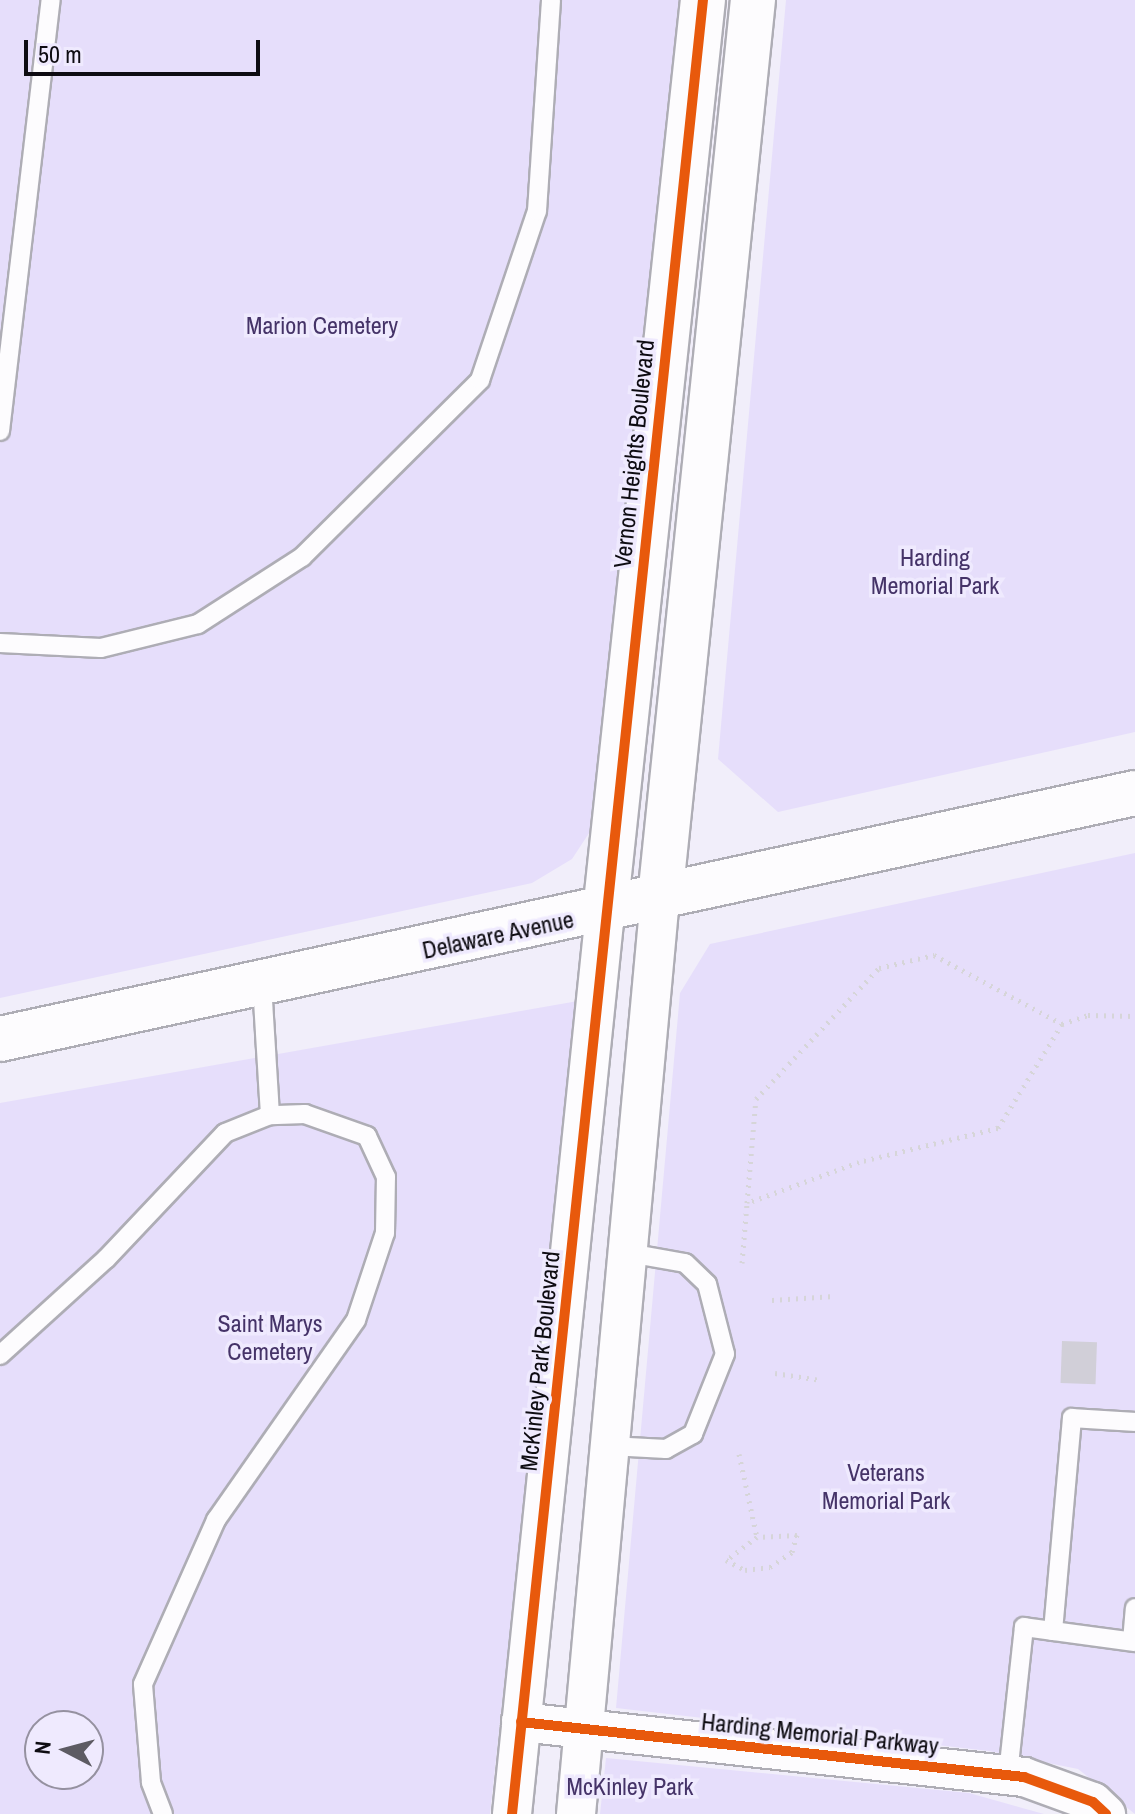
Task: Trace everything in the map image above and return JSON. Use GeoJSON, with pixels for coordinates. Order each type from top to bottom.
{"type":"FeatureCollection","features":[{"type":"Feature","properties":{"kind":"street","name":"Vernon Heights Boulevard"},"geometry":{"type":"LineString","coordinates":[[605,912],[703,0]]}},
{"type":"Feature","properties":{"kind":"street"},"geometry":{"type":"LineString","coordinates":[[576,1814],[660,898],[753,0]]}},
{"type":"Feature","properties":{"kind":"street","name":"Delaware Avenue"},"geometry":{"type":"LineString","coordinates":[[0,1039],[605,912],[1135,793]]}},
{"type":"Feature","properties":{"kind":"street","name":"McKinley Park Boulevard"},"geometry":{"type":"LineString","coordinates":[[512,1814],[605,912]]}},
{"type":"Feature","properties":{"kind":"street","name":"McKinley Park Boulevard"},"geometry":{"type":"LineString","coordinates":[[551,1444],[610,1446]]}},
{"type":"Feature","properties":{"kind":"street","name":"Harding Memorial Parkway"},"geometry":{"type":"LineString","coordinates":[[521,1722],[1008,1774],[1069,1792],[1106,1814]]}},
{"type":"Feature","properties":{"kind":"lane"},"geometry":{"type":"LineString","coordinates":[[0,431],[51,0]]}},
{"type":"Feature","properties":{"kind":"lane"},"geometry":{"type":"LineString","coordinates":[[0,643],[101,648],[198,624],[302,557],[480,380],[537,211],[551,0]]}},
{"type":"Feature","properties":{"kind":"lane"},"geometry":{"type":"LineString","coordinates":[[262,983],[270,1115]]}},
{"type":"Feature","properties":{"kind":"lane"},"geometry":{"type":"LineString","coordinates":[[0,1355],[106,1259],[225,1133],[270,1115],[305,1114],[367,1136],[386,1177],[385,1233],[356,1320],[216,1520],[143,1684],[151,1782],[163,1814]]}},
{"type":"Feature","properties":{"kind":"lane"},"geometry":{"type":"LineString","coordinates":[[610,1446],[666,1449],[693,1434],[725,1354],[707,1284],[685,1263],[628,1253]]}},
{"type":"Feature","properties":{"kind":"lane"},"geometry":{"type":"LineString","coordinates":[[1053,1631],[1072,1418],[1135,1422]]}},
{"type":"Feature","properties":{"kind":"lane"},"geometry":{"type":"LineString","coordinates":[[1008,1774],[1024,1627],[1133,1641],[1135,1608]]}},
{"type":"Feature","properties":{"kind":"path"},"geometry":{"type":"LineString","coordinates":[[742,1263],[756,1099],[879,968],[934,955],[1062,1024]]}},
{"type":"Feature","properties":{"kind":"path"},"geometry":{"type":"LineString","coordinates":[[747,1203],[859,1162],[998,1128],[1062,1024],[1088,1015],[1135,1016]]}},
{"type":"Feature","properties":{"kind":"path"},"geometry":{"type":"LineString","coordinates":[[772,1300],[834,1296]]}},
{"type":"Feature","properties":{"kind":"path"},"geometry":{"type":"LineString","coordinates":[[775,1373],[821,1380]]}},
{"type":"Feature","properties":{"kind":"path"},"geometry":{"type":"LineString","coordinates":[[739,1454],[757,1537]]}},
{"type":"Feature","properties":{"kind":"path"},"geometry":{"type":"LineString","coordinates":[[797,1535],[792,1552],[770,1567],[745,1570],[726,1560],[757,1537],[797,1535]]}},
{"type":"Feature","properties":{"kind":"green space","name":"Marion Cemetery"},"geometry":{"type":"Polygon","coordinates":[[[0,0],[680,0],[595,824],[572,859],[532,883],[0,998],[0,0]]]}},
{"type":"Feature","properties":{"kind":"green space","name":"Harding Memorial Park"},"geometry":{"type":"Polygon","coordinates":[[[786,0],[1135,0],[1135,732],[778,812],[718,759],[786,0]]]}},
{"type":"Feature","properties":{"kind":"green space","name":"Veterans Memorial Park"},"geometry":{"type":"Polygon","coordinates":[[[1135,853],[1135,1814],[1078,1769],[989,1751],[616,1708],[680,993],[710,944],[1135,853]]]}},
{"type":"Feature","properties":{"kind":"green space","name":"Saint Marys Cemetery"},"geometry":{"type":"Polygon","coordinates":[[[578,1001],[490,1814],[0,1814],[0,1103],[578,1001]]]}},
{"type":"Feature","properties":{"kind":"green space","name":"McKinley Park"},"geometry":{"type":"Polygon","coordinates":[[[606,1758],[969,1793],[1044,1814],[600,1814],[606,1758]]]}},
{"type":"Feature","properties":{"kind":"building"},"geometry":{"type":"Polygon","coordinates":[[[1062,1341],[1097,1342],[1096,1384],[1061,1383],[1062,1341]]]}},
{"type":"Feature","properties":{"kind":"cycle path"},"geometry":{"type":"LineString","coordinates":[[512,1814],[703,0]]}},
{"type":"Feature","properties":{"kind":"cycle path"},"geometry":{"type":"LineString","coordinates":[[521,1722],[1024,1777],[1093,1802],[1106,1814]]}}]}
